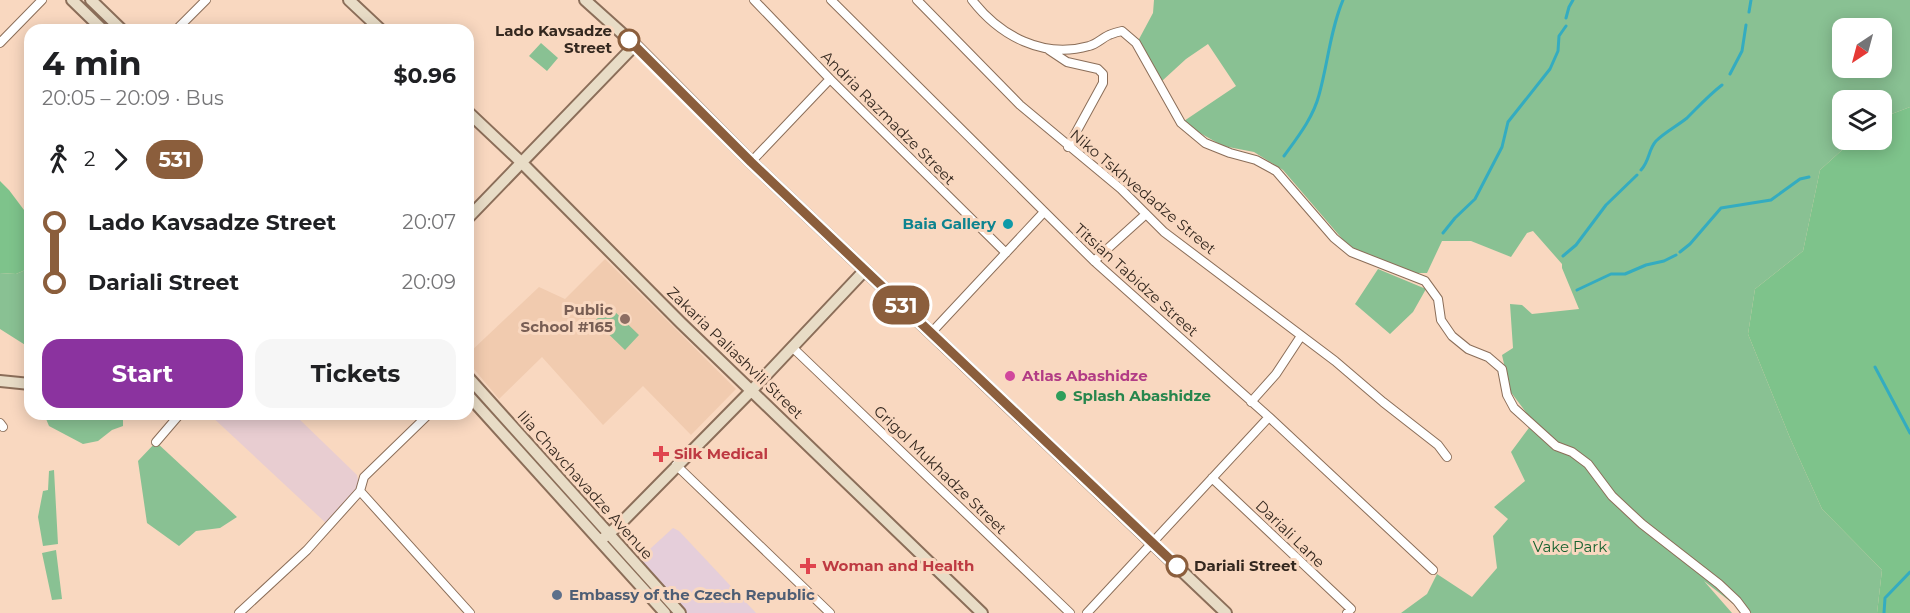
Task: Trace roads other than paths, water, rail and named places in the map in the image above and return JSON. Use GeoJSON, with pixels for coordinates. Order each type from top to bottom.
{"type":"FeatureCollection","features":[{"type":"Feature","properties":{"kind":"street"},"geometry":{"type":"LineString","coordinates":[[0,44],[42,0]]}},
{"type":"Feature","properties":{"kind":"street"},"geometry":{"type":"LineString","coordinates":[[72,0],[97,24]]}},
{"type":"Feature","properties":{"kind":"street"},"geometry":{"type":"LineString","coordinates":[[91,0],[116,24]]}},
{"type":"Feature","properties":{"kind":"street"},"geometry":{"type":"LineString","coordinates":[[182,24],[206,0]]}},
{"type":"Feature","properties":{"kind":"street"},"geometry":{"type":"LineString","coordinates":[[349,0],[375,24]]}},
{"type":"Feature","properties":{"kind":"street"},"geometry":{"type":"LineString","coordinates":[[585,0],[635,45],[751,162],[1226,613]]}},
{"type":"Feature","properties":{"kind":"street","name":"Andria Razmadze Street"},"geometry":{"type":"LineString","coordinates":[[754,0],[830,80],[1006,253]]}},
{"type":"Feature","properties":{"kind":"street","name":"Titsian Tabidze Street"},"geometry":{"type":"LineString","coordinates":[[831,0],[1094,261],[1269,417],[1433,570]]}},
{"type":"Feature","properties":{"kind":"street","name":"Niko Tskhvedadze Street"},"geometry":{"type":"LineString","coordinates":[[917,0],[1020,105],[1121,189],[1164,232],[1430,438],[1447,458]]}},
{"type":"Feature","properties":{"kind":"street"},"geometry":{"type":"LineString","coordinates":[[972,0],[1002,30],[1028,44],[1049,50],[1073,50],[1092,45],[1108,35],[1122,32],[1136,43],[1181,123],[1205,143],[1256,160],[1276,171],[1334,238],[1352,252],[1425,280],[1438,298],[1441,320],[1452,336],[1468,349],[1494,361],[1502,369],[1507,394],[1514,408],[1557,446],[1572,452],[1588,464],[1612,496],[1642,524],[1719,584],[1746,613]]}},
{"type":"Feature","properties":{"kind":"street"},"geometry":{"type":"LineString","coordinates":[[474,212],[635,45]]}},
{"type":"Feature","properties":{"kind":"street"},"geometry":{"type":"LineString","coordinates":[[1049,50],[1067,62],[1098,69],[1103,74],[1102,83],[1068,147]]}},
{"type":"Feature","properties":{"kind":"street"},"geometry":{"type":"LineString","coordinates":[[751,162],[830,80]]}},
{"type":"Feature","properties":{"kind":"street","name":"Zakaria Paliashvili Street"},"geometry":{"type":"LineString","coordinates":[[474,118],[673,315],[982,613]]}},
{"type":"Feature","properties":{"kind":"street"},"geometry":{"type":"LineString","coordinates":[[932,333],[1044,212]]}},
{"type":"Feature","properties":{"kind":"street"},"geometry":{"type":"LineString","coordinates":[[1094,261],[1146,214]]}},
{"type":"Feature","properties":{"kind":"street"},"geometry":{"type":"LineString","coordinates":[[604,538],[752,390],[865,270]]}},
{"type":"Feature","properties":{"kind":"street"},"geometry":{"type":"LineString","coordinates":[[1251,402],[1276,374],[1301,336]]}},
{"type":"Feature","properties":{"kind":"street","name":"Grigol Mukhadze Street"},"geometry":{"type":"LineString","coordinates":[[792,347],[1070,613]]}},
{"type":"Feature","properties":{"kind":"street"},"geometry":{"type":"LineString","coordinates":[[0,381],[24,383]]}},
{"type":"Feature","properties":{"kind":"street","name":"Ilia Chavchavadze Avenue"},"geometry":{"type":"LineString","coordinates":[[474,384],[665,613]]}},
{"type":"Feature","properties":{"kind":"street","name":"Ilia Chavchavadze Avenue"},"geometry":{"type":"LineString","coordinates":[[474,402],[604,538],[680,613]]}},
{"type":"Feature","properties":{"kind":"street"},"geometry":{"type":"LineString","coordinates":[[1086,613],[1269,417]]}},
{"type":"Feature","properties":{"kind":"street"},"geometry":{"type":"LineString","coordinates":[[156,441],[175,420]]}},
{"type":"Feature","properties":{"kind":"street"},"geometry":{"type":"LineString","coordinates":[[239,613],[307,550],[360,491],[364,477],[423,420]]}},
{"type":"Feature","properties":{"kind":"street"},"geometry":{"type":"LineString","coordinates":[[676,465],[830,613]]}},
{"type":"Feature","properties":{"kind":"street","name":"Dariali Lane"},"geometry":{"type":"LineString","coordinates":[[1212,478],[1349,611]]}},
{"type":"Feature","properties":{"kind":"street"},"geometry":{"type":"LineString","coordinates":[[360,491],[470,613]]}},
{"type":"Feature","properties":{"kind":"waterway"},"geometry":{"type":"LineString","coordinates":[[1284,156],[1313,112],[1343,0]]}},
{"type":"Feature","properties":{"kind":"waterway"},"geometry":{"type":"LineString","coordinates":[[1566,18],[1573,0]]}},
{"type":"Feature","properties":{"kind":"waterway"},"geometry":{"type":"LineString","coordinates":[[1749,12],[1751,0]]}},
{"type":"Feature","properties":{"kind":"waterway"},"geometry":{"type":"LineString","coordinates":[[1730,74],[1742,51],[1746,25]]}},
{"type":"Feature","properties":{"kind":"waterway"},"geometry":{"type":"LineString","coordinates":[[1443,233],[1475,199],[1502,147],[1508,122],[1550,69],[1558,51],[1559,36],[1566,26]]}},
{"type":"Feature","properties":{"kind":"waterway"},"geometry":{"type":"LineString","coordinates":[[1641,170],[1656,141],[1687,118],[1722,85]]}},
{"type":"Feature","properties":{"kind":"waterway"},"geometry":{"type":"LineString","coordinates":[[1563,256],[1576,245],[1606,205],[1637,175]]}},
{"type":"Feature","properties":{"kind":"waterway"},"geometry":{"type":"LineString","coordinates":[[1680,252],[1690,244],[1721,208],[1771,200],[1800,179],[1809,177]]}},
{"type":"Feature","properties":{"kind":"waterway"},"geometry":{"type":"LineString","coordinates":[[1577,290],[1611,274],[1625,274],[1676,255]]}},
{"type":"Feature","properties":{"kind":"waterway"},"geometry":{"type":"LineString","coordinates":[[1875,367],[1910,433]]}},
{"type":"Feature","properties":{"kind":"waterway"},"geometry":{"type":"LineString","coordinates":[[1884,613],[1885,598],[1910,572]]}},
{"type":"Feature","properties":{"kind":"place","name":"Lado Kavsadze Street"},"geometry":{"type":"Point","coordinates":[629,40]}},
{"type":"Feature","properties":{"kind":"place","name":"Baia Gallery"},"geometry":{"type":"Point","coordinates":[1008,224]}},
{"type":"Feature","properties":{"kind":"place","name":"Public School #165"},"geometry":{"type":"Point","coordinates":[625,319]}},
{"type":"Feature","properties":{"kind":"place","name":"Atlas Abashidze"},"geometry":{"type":"Point","coordinates":[1010,376]}},
{"type":"Feature","properties":{"kind":"place","name":"Splash Abashidze"},"geometry":{"type":"Point","coordinates":[1061,396]}},
{"type":"Feature","properties":{"kind":"place","name":"Silk Medical"},"geometry":{"type":"Point","coordinates":[661,454]}},
{"type":"Feature","properties":{"kind":"place","name":"Woman and Health"},"geometry":{"type":"Point","coordinates":[808,566]}},
{"type":"Feature","properties":{"kind":"place","name":"Dariali Street"},"geometry":{"type":"Point","coordinates":[1177,566]}},
{"type":"Feature","properties":{"kind":"place","name":"Embassy of the Czech Republic"},"geometry":{"type":"Point","coordinates":[557,595]}},
{"type":"Feature","properties":{"kind":"park label","name":"Vake Park"},"geometry":{"type":"Point","coordinates":[1570,547]}}]}
